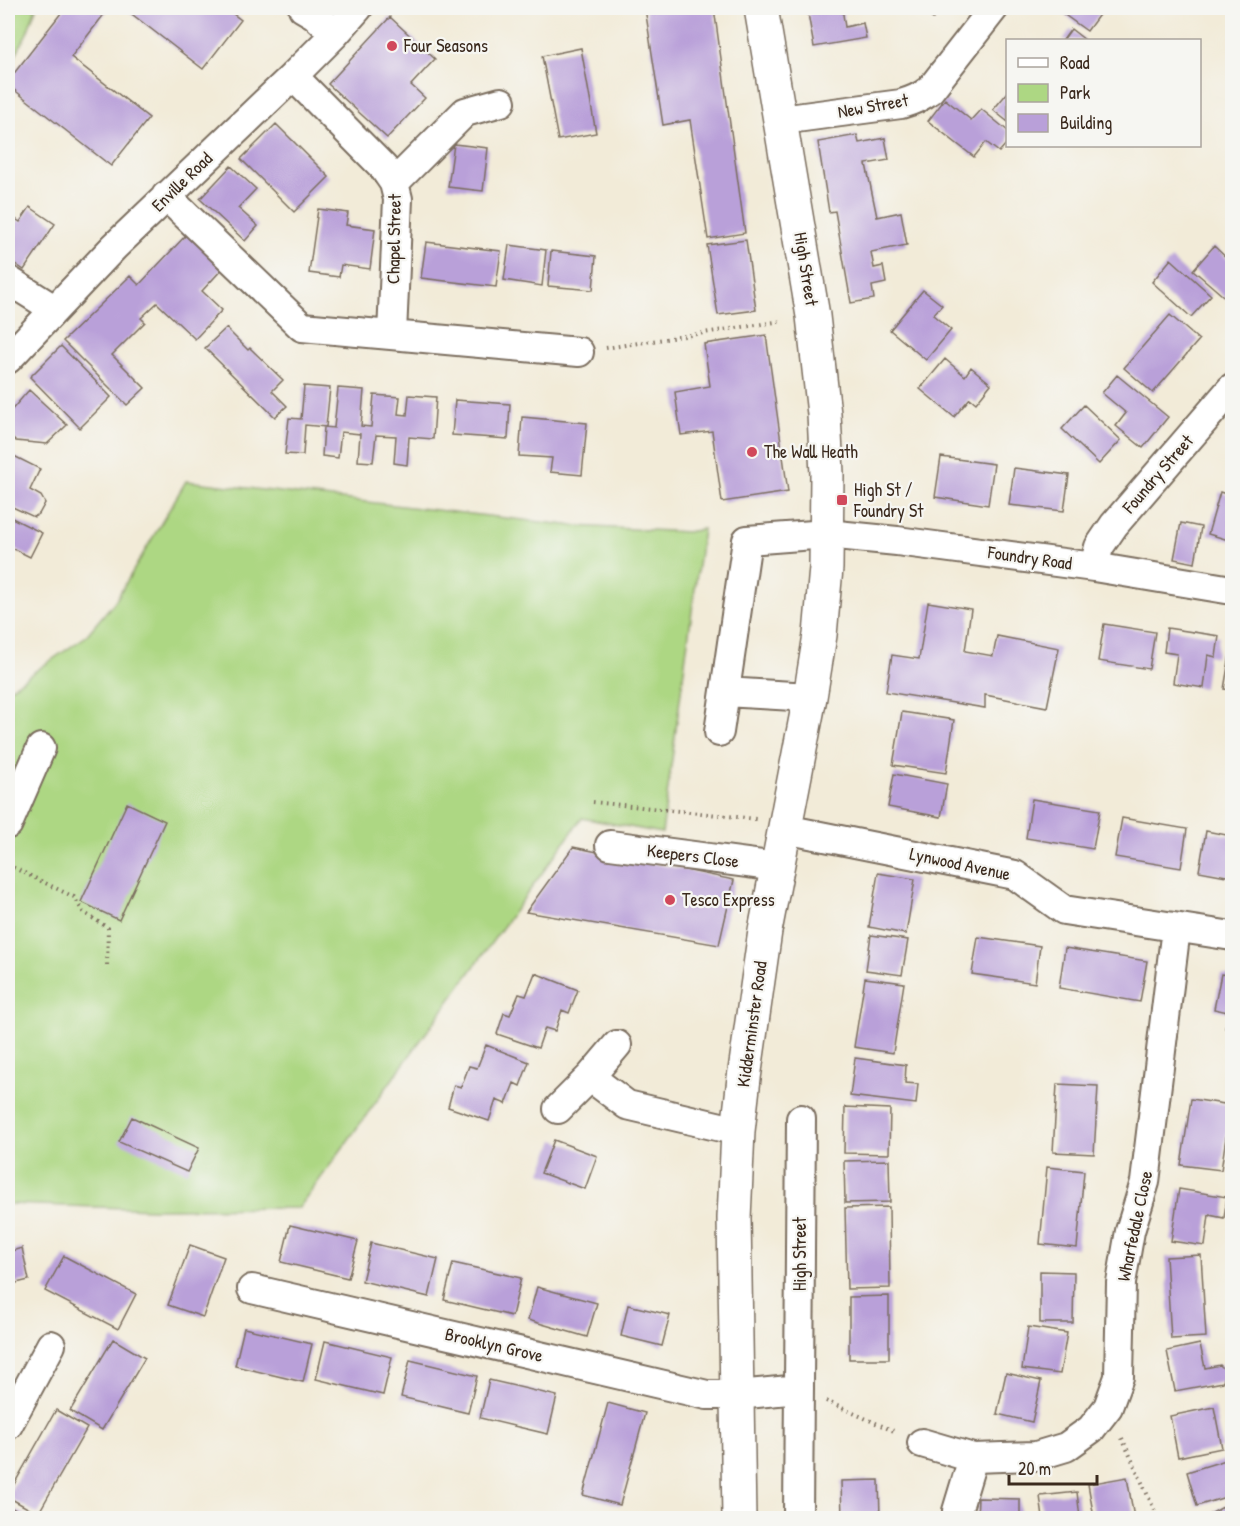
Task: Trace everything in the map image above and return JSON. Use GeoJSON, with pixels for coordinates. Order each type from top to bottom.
{"type":"FeatureCollection","features":[{"type":"Feature","properties":{"kind":"highway","name":"High Street"},"geometry":{"type":"LineString","coordinates":[[761,8],[813,316],[825,426],[827,534]]}},
{"type":"Feature","properties":{"kind":"highway","name":"Kidderminster Road"},"geometry":{"type":"LineString","coordinates":[[739,1518],[734,1218],[738,1131],[765,931],[820,635],[827,534]]}},
{"type":"Feature","properties":{"kind":"street"},"geometry":{"type":"LineString","coordinates":[[303,8],[315,15],[335,34]]}},
{"type":"Feature","properties":{"kind":"street","name":"Enville Road"},"geometry":{"type":"LineString","coordinates":[[8,359],[114,247],[293,76],[358,8]]}},
{"type":"Feature","properties":{"kind":"street","name":"New Street"},"geometry":{"type":"LineString","coordinates":[[781,120],[901,104],[922,96],[930,90],[994,8]]}},
{"type":"Feature","properties":{"kind":"street","name":"Chapel Street"},"geometry":{"type":"LineString","coordinates":[[293,76],[383,167],[394,183],[398,199],[392,334]]}},
{"type":"Feature","properties":{"kind":"street"},"geometry":{"type":"LineString","coordinates":[[394,183],[465,112],[501,102]]}},
{"type":"Feature","properties":{"kind":"street"},"geometry":{"type":"LineString","coordinates":[[166,196],[303,327],[579,352]]}},
{"type":"Feature","properties":{"kind":"street"},"geometry":{"type":"LineString","coordinates":[[8,280],[54,309]]}},
{"type":"Feature","properties":{"kind":"street","name":"Foundry Street"},"geometry":{"type":"LineString","coordinates":[[1094,567],[1099,547],[1109,531],[1233,388]]}},
{"type":"Feature","properties":{"kind":"street","name":"Foundry Road"},"geometry":{"type":"LineString","coordinates":[[725,692],[747,540],[827,534],[1094,567],[1233,591]]}},
{"type":"Feature","properties":{"kind":"street"},"geometry":{"type":"LineString","coordinates":[[719,732],[725,692],[810,697]]}},
{"type":"Feature","properties":{"kind":"street"},"geometry":{"type":"LineString","coordinates":[[8,824],[41,748]]}},
{"type":"Feature","properties":{"kind":"street","name":"Lynwood Avenue"},"geometry":{"type":"LineString","coordinates":[[786,825],[1015,875],[1064,909],[1233,936]]}},
{"type":"Feature","properties":{"kind":"street","name":"Keepers Close"},"geometry":{"type":"LineString","coordinates":[[610,845],[777,867]]}},
{"type":"Feature","properties":{"kind":"street","name":"Wharfedale Close"},"geometry":{"type":"LineString","coordinates":[[922,1443],[973,1458],[1036,1456],[1066,1447],[1091,1429],[1108,1407],[1119,1377],[1121,1284],[1130,1231],[1145,1182],[1176,928]]}},
{"type":"Feature","properties":{"kind":"street"},"geometry":{"type":"LineString","coordinates":[[558,1109],[590,1077],[617,1045]]}},
{"type":"Feature","properties":{"kind":"street"},"geometry":{"type":"LineString","coordinates":[[590,1077],[627,1105],[738,1131]]}},
{"type":"Feature","properties":{"kind":"street","name":"High Street"},"geometry":{"type":"LineString","coordinates":[[798,1518],[801,1119]]}},
{"type":"Feature","properties":{"kind":"street","name":"Brooklyn Grove"},"geometry":{"type":"LineString","coordinates":[[252,1289],[707,1395],[737,1395]]}},
{"type":"Feature","properties":{"kind":"street"},"geometry":{"type":"LineString","coordinates":[[8,1425],[51,1345]]}},
{"type":"Feature","properties":{"kind":"street"},"geometry":{"type":"LineString","coordinates":[[737,1395],[799,1389]]}},
{"type":"Feature","properties":{"kind":"street"},"geometry":{"type":"LineString","coordinates":[[957,1511],[973,1458]]}},
{"type":"Feature","properties":{"kind":"path"},"geometry":{"type":"LineString","coordinates":[[579,352],[813,316]]}},
{"type":"Feature","properties":{"kind":"path"},"geometry":{"type":"LineString","coordinates":[[593,801],[786,825]]}},
{"type":"Feature","properties":{"kind":"path"},"geometry":{"type":"LineString","coordinates":[[8,865],[74,897],[82,912],[108,928],[107,967]]}},
{"type":"Feature","properties":{"kind":"path"},"geometry":{"type":"LineString","coordinates":[[799,1389],[922,1443]]}},
{"type":"Feature","properties":{"kind":"path"},"geometry":{"type":"LineString","coordinates":[[1108,1407],[1158,1518]]}},
{"type":"Feature","properties":{"kind":"green space"},"geometry":{"type":"Polygon","coordinates":[[[8,8],[36,8],[27,33],[8,70],[8,8]]]}},
{"type":"Feature","properties":{"kind":"green space"},"geometry":{"type":"Polygon","coordinates":[[[186,481],[575,526],[687,532],[703,529],[662,833],[582,818],[299,1208],[155,1209],[8,1204],[8,690],[85,637],[116,600],[186,481]]]}},
{"type":"Feature","properties":{"kind":"building"},"geometry":{"type":"Polygon","coordinates":[[[65,8],[109,8],[71,57],[149,118],[111,166],[8,85],[8,81],[65,8]]]}},
{"type":"Feature","properties":{"kind":"building"},"geometry":{"type":"Polygon","coordinates":[[[124,8],[225,8],[241,20],[203,69],[124,8]]]}},
{"type":"Feature","properties":{"kind":"building"},"geometry":{"type":"Polygon","coordinates":[[[645,8],[714,8],[745,233],[708,239],[690,120],[663,125],[645,8]]]}},
{"type":"Feature","properties":{"kind":"building"},"geometry":{"type":"Polygon","coordinates":[[[807,8],[842,8],[845,27],[863,23],[866,38],[814,47],[807,8]]]}},
{"type":"Feature","properties":{"kind":"building"},"geometry":{"type":"Polygon","coordinates":[[[917,8],[941,8],[933,19],[917,8]]]}},
{"type":"Feature","properties":{"kind":"building"},"geometry":{"type":"Polygon","coordinates":[[[1055,8],[1104,8],[1087,31],[1055,8]]]}},
{"type":"Feature","properties":{"kind":"building"},"geometry":{"type":"Polygon","coordinates":[[[390,17],[435,59],[411,85],[425,98],[387,138],[328,84],[390,17]]]}},
{"type":"Feature","properties":{"kind":"building"},"geometry":{"type":"Polygon","coordinates":[[[1071,29],[1084,39],[1064,39],[1071,29]]]}},
{"type":"Feature","properties":{"kind":"building"},"geometry":{"type":"Polygon","coordinates":[[[581,48],[596,133],[558,140],[542,56],[581,48]]]}},
{"type":"Feature","properties":{"kind":"building"},"geometry":{"type":"Polygon","coordinates":[[[1006,94],[1006,120],[993,110],[1006,94]]]}},
{"type":"Feature","properties":{"kind":"building"},"geometry":{"type":"Polygon","coordinates":[[[945,99],[971,120],[981,109],[1006,129],[1006,144],[999,152],[986,142],[974,157],[928,121],[945,99]]]}},
{"type":"Feature","properties":{"kind":"building"},"geometry":{"type":"Polygon","coordinates":[[[276,124],[329,177],[294,212],[241,159],[276,124]]]}},
{"type":"Feature","properties":{"kind":"building"},"geometry":{"type":"Polygon","coordinates":[[[857,135],[859,143],[885,138],[889,160],[866,164],[877,217],[901,212],[907,245],[871,252],[874,268],[883,266],[886,283],[872,286],[874,299],[851,303],[835,211],[829,212],[818,142],[857,135]]]}},
{"type":"Feature","properties":{"kind":"building"},"geometry":{"type":"Polygon","coordinates":[[[454,144],[488,148],[483,191],[448,187],[454,144]]]}},
{"type":"Feature","properties":{"kind":"building"},"geometry":{"type":"Polygon","coordinates":[[[231,166],[256,189],[238,208],[258,226],[245,241],[200,199],[231,166]]]}},
{"type":"Feature","properties":{"kind":"building"},"geometry":{"type":"Polygon","coordinates":[[[30,207],[55,224],[24,270],[8,259],[8,214],[20,222],[30,207]]]}},
{"type":"Feature","properties":{"kind":"building"},"geometry":{"type":"Polygon","coordinates":[[[318,209],[348,213],[346,225],[375,229],[370,269],[341,265],[339,277],[309,273],[318,209]]]}},
{"type":"Feature","properties":{"kind":"building"},"geometry":{"type":"Polygon","coordinates":[[[188,233],[224,267],[202,291],[222,310],[195,339],[157,303],[141,318],[145,322],[112,355],[145,388],[127,405],[63,341],[130,276],[139,285],[188,233]]]}},
{"type":"Feature","properties":{"kind":"building"},"geometry":{"type":"Polygon","coordinates":[[[746,240],[756,310],[718,315],[707,245],[746,240]]]}},
{"type":"Feature","properties":{"kind":"building"},"geometry":{"type":"Polygon","coordinates":[[[426,242],[501,251],[496,287],[421,278],[426,242]]]}},
{"type":"Feature","properties":{"kind":"building"},"geometry":{"type":"Polygon","coordinates":[[[509,245],[546,250],[542,286],[504,280],[509,245]]]}},
{"type":"Feature","properties":{"kind":"building"},"geometry":{"type":"Polygon","coordinates":[[[1214,246],[1232,263],[1232,297],[1229,301],[1193,270],[1214,246]]]}},
{"type":"Feature","properties":{"kind":"building"},"geometry":{"type":"Polygon","coordinates":[[[551,251],[596,256],[593,290],[548,286],[551,251]]]}},
{"type":"Feature","properties":{"kind":"building"},"geometry":{"type":"Polygon","coordinates":[[[1171,259],[1211,295],[1191,317],[1152,282],[1171,259]]]}},
{"type":"Feature","properties":{"kind":"building"},"geometry":{"type":"Polygon","coordinates":[[[923,290],[942,305],[933,315],[951,330],[926,360],[890,330],[923,290]]]}},
{"type":"Feature","properties":{"kind":"building"},"geometry":{"type":"Polygon","coordinates":[[[1170,315],[1199,340],[1153,393],[1124,368],[1170,315]]]}},
{"type":"Feature","properties":{"kind":"building"},"geometry":{"type":"Polygon","coordinates":[[[226,328],[283,380],[272,391],[287,406],[275,417],[205,348],[226,328]]]}},
{"type":"Feature","properties":{"kind":"building"},"geometry":{"type":"Polygon","coordinates":[[[766,335],[788,492],[722,502],[712,431],[681,435],[675,392],[710,386],[704,344],[766,335]]]}},
{"type":"Feature","properties":{"kind":"building"},"geometry":{"type":"Polygon","coordinates":[[[61,346],[111,397],[80,428],[30,377],[61,346]]]}},
{"type":"Feature","properties":{"kind":"building"},"geometry":{"type":"Polygon","coordinates":[[[945,359],[965,376],[971,367],[991,384],[976,403],[970,398],[954,417],[920,389],[945,359]]]}},
{"type":"Feature","properties":{"kind":"building"},"geometry":{"type":"Polygon","coordinates":[[[1117,375],[1168,417],[1143,448],[1116,426],[1126,413],[1102,393],[1117,375]]]}},
{"type":"Feature","properties":{"kind":"building"},"geometry":{"type":"Polygon","coordinates":[[[304,386],[330,388],[326,427],[305,425],[303,455],[285,454],[289,418],[301,419],[304,386]]]}},
{"type":"Feature","properties":{"kind":"building"},"geometry":{"type":"Polygon","coordinates":[[[338,388],[364,390],[361,426],[371,427],[374,395],[400,397],[398,414],[407,415],[409,395],[436,397],[433,439],[409,437],[407,465],[394,463],[396,436],[376,435],[373,462],[358,461],[360,434],[341,432],[338,458],[322,456],[324,427],[334,428],[338,388]]]}},
{"type":"Feature","properties":{"kind":"building"},"geometry":{"type":"Polygon","coordinates":[[[29,390],[67,425],[47,444],[16,441],[8,433],[8,414],[29,390]]]}},
{"type":"Feature","properties":{"kind":"building"},"geometry":{"type":"Polygon","coordinates":[[[455,400],[510,404],[508,439],[452,435],[455,400]]]}},
{"type":"Feature","properties":{"kind":"building"},"geometry":{"type":"Polygon","coordinates":[[[1084,405],[1121,440],[1099,464],[1062,429],[1084,405]]]}},
{"type":"Feature","properties":{"kind":"building"},"geometry":{"type":"Polygon","coordinates":[[[522,417],[587,423],[582,475],[550,472],[552,458],[519,456],[522,417]]]}},
{"type":"Feature","properties":{"kind":"building"},"geometry":{"type":"Polygon","coordinates":[[[8,453],[40,469],[30,490],[41,496],[45,503],[39,514],[34,517],[8,505],[8,453]]]}},
{"type":"Feature","properties":{"kind":"building"},"geometry":{"type":"Polygon","coordinates":[[[941,457],[994,464],[988,505],[935,497],[941,457]]]}},
{"type":"Feature","properties":{"kind":"building"},"geometry":{"type":"Polygon","coordinates":[[[1014,468],[1069,475],[1064,511],[1009,505],[1014,468]]]}},
{"type":"Feature","properties":{"kind":"building"},"geometry":{"type":"Polygon","coordinates":[[[1220,492],[1232,496],[1232,541],[1208,534],[1220,492]]]}},
{"type":"Feature","properties":{"kind":"building"},"geometry":{"type":"Polygon","coordinates":[[[8,516],[42,533],[30,557],[8,546],[8,516]]]}},
{"type":"Feature","properties":{"kind":"building"},"geometry":{"type":"Polygon","coordinates":[[[1181,523],[1201,527],[1195,563],[1174,559],[1181,523]]]}},
{"type":"Feature","properties":{"kind":"building"},"geometry":{"type":"Polygon","coordinates":[[[928,602],[971,609],[965,651],[993,656],[997,636],[1059,648],[1047,707],[985,695],[985,708],[886,692],[892,655],[919,659],[928,602]]]}},
{"type":"Feature","properties":{"kind":"building"},"geometry":{"type":"Polygon","coordinates":[[[1104,624],[1155,632],[1149,669],[1098,661],[1104,624]]]}},
{"type":"Feature","properties":{"kind":"building"},"geometry":{"type":"Polygon","coordinates":[[[1167,628],[1219,636],[1216,657],[1208,655],[1204,688],[1173,683],[1177,654],[1164,652],[1167,628]]]}},
{"type":"Feature","properties":{"kind":"building"},"geometry":{"type":"Polygon","coordinates":[[[1232,649],[1232,690],[1224,689],[1232,649]]]}},
{"type":"Feature","properties":{"kind":"building"},"geometry":{"type":"Polygon","coordinates":[[[902,712],[954,720],[946,773],[893,765],[902,712]]]}},
{"type":"Feature","properties":{"kind":"building"},"geometry":{"type":"Polygon","coordinates":[[[894,774],[947,784],[941,817],[888,807],[894,774]]]}},
{"type":"Feature","properties":{"kind":"building"},"geometry":{"type":"Polygon","coordinates":[[[1032,799],[1100,810],[1093,849],[1026,838],[1032,799]]]}},
{"type":"Feature","properties":{"kind":"building"},"geometry":{"type":"Polygon","coordinates":[[[127,803],[165,821],[119,920],[81,902],[127,803]]]}},
{"type":"Feature","properties":{"kind":"building"},"geometry":{"type":"Polygon","coordinates":[[[1122,818],[1187,829],[1181,868],[1115,857],[1122,818]]]}},
{"type":"Feature","properties":{"kind":"building"},"geometry":{"type":"Polygon","coordinates":[[[1206,831],[1232,836],[1232,877],[1199,871],[1206,831]]]}},
{"type":"Feature","properties":{"kind":"building"},"geometry":{"type":"Polygon","coordinates":[[[573,847],[734,880],[719,945],[526,912],[573,847]]]}},
{"type":"Feature","properties":{"kind":"building"},"geometry":{"type":"Polygon","coordinates":[[[878,873],[915,879],[906,934],[869,927],[878,873]]]}},
{"type":"Feature","properties":{"kind":"building"},"geometry":{"type":"Polygon","coordinates":[[[871,935],[908,940],[902,975],[866,970],[871,935]]]}},
{"type":"Feature","properties":{"kind":"building"},"geometry":{"type":"Polygon","coordinates":[[[978,937],[1040,946],[1035,983],[972,974],[978,937]]]}},
{"type":"Feature","properties":{"kind":"building"},"geometry":{"type":"Polygon","coordinates":[[[1065,948],[1147,961],[1140,1002],[1059,988],[1065,948]]]}},
{"type":"Feature","properties":{"kind":"building"},"geometry":{"type":"Polygon","coordinates":[[[535,973],[578,990],[569,1013],[562,1010],[555,1031],[545,1028],[538,1048],[497,1034],[504,1013],[510,1015],[519,994],[526,996],[535,973]]]}},
{"type":"Feature","properties":{"kind":"building"},"geometry":{"type":"Polygon","coordinates":[[[1221,974],[1232,976],[1232,1029],[1225,1028],[1228,1012],[1214,1009],[1221,974]]]}},
{"type":"Feature","properties":{"kind":"building"},"geometry":{"type":"Polygon","coordinates":[[[865,978],[904,983],[893,1053],[854,1047],[865,978]]]}},
{"type":"Feature","properties":{"kind":"building"},"geometry":{"type":"Polygon","coordinates":[[[486,1045],[529,1062],[520,1086],[514,1083],[506,1104],[496,1100],[489,1121],[448,1107],[454,1085],[461,1087],[469,1066],[477,1068],[486,1045]]]}},
{"type":"Feature","properties":{"kind":"building"},"geometry":{"type":"Polygon","coordinates":[[[855,1058],[906,1065],[905,1083],[918,1084],[916,1104],[850,1096],[855,1058]]]}},
{"type":"Feature","properties":{"kind":"building"},"geometry":{"type":"Polygon","coordinates":[[[1057,1084],[1098,1086],[1094,1154],[1053,1152],[1057,1084]]]}},
{"type":"Feature","properties":{"kind":"building"},"geometry":{"type":"Polygon","coordinates":[[[1191,1099],[1231,1105],[1221,1170],[1181,1165],[1191,1099]]]}},
{"type":"Feature","properties":{"kind":"building"},"geometry":{"type":"Polygon","coordinates":[[[845,1107],[890,1109],[889,1154],[844,1153],[845,1107]]]}},
{"type":"Feature","properties":{"kind":"building"},"geometry":{"type":"Polygon","coordinates":[[[132,1117],[199,1148],[187,1172],[119,1142],[132,1117]]]}},
{"type":"Feature","properties":{"kind":"building"},"geometry":{"type":"Polygon","coordinates":[[[554,1140],[597,1156],[585,1189],[541,1173],[554,1140]]]}},
{"type":"Feature","properties":{"kind":"building"},"geometry":{"type":"Polygon","coordinates":[[[889,1160],[890,1202],[845,1203],[844,1161],[889,1160]]]}},
{"type":"Feature","properties":{"kind":"building"},"geometry":{"type":"Polygon","coordinates":[[[1047,1167],[1084,1171],[1077,1248],[1040,1244],[1047,1167]]]}},
{"type":"Feature","properties":{"kind":"building"},"geometry":{"type":"Polygon","coordinates":[[[1179,1189],[1227,1197],[1224,1218],[1209,1215],[1205,1246],[1171,1241],[1179,1189]]]}},
{"type":"Feature","properties":{"kind":"building"},"geometry":{"type":"Polygon","coordinates":[[[889,1207],[890,1288],[847,1289],[845,1208],[889,1207]]]}},
{"type":"Feature","properties":{"kind":"building"},"geometry":{"type":"Polygon","coordinates":[[[290,1225],[358,1241],[348,1278],[281,1262],[290,1225]]]}},
{"type":"Feature","properties":{"kind":"building"},"geometry":{"type":"Polygon","coordinates":[[[371,1243],[438,1259],[429,1297],[362,1281],[371,1243]]]}},
{"type":"Feature","properties":{"kind":"building"},"geometry":{"type":"Polygon","coordinates":[[[190,1245],[224,1257],[203,1317],[168,1305],[190,1245]]]}},
{"type":"Feature","properties":{"kind":"building"},"geometry":{"type":"Polygon","coordinates":[[[22,1248],[29,1280],[8,1285],[8,1252],[22,1248]]]}},
{"type":"Feature","properties":{"kind":"building"},"geometry":{"type":"Polygon","coordinates":[[[1201,1255],[1206,1337],[1171,1339],[1166,1257],[1201,1255]]]}},
{"type":"Feature","properties":{"kind":"building"},"geometry":{"type":"Polygon","coordinates":[[[64,1256],[136,1294],[118,1329],[45,1291],[64,1256]]]}},
{"type":"Feature","properties":{"kind":"building"},"geometry":{"type":"Polygon","coordinates":[[[453,1263],[521,1278],[512,1316],[444,1300],[453,1263]]]}},
{"type":"Feature","properties":{"kind":"building"},"geometry":{"type":"Polygon","coordinates":[[[1040,1271],[1074,1272],[1073,1323],[1040,1323],[1040,1271]]]}},
{"type":"Feature","properties":{"kind":"building"},"geometry":{"type":"Polygon","coordinates":[[[537,1287],[597,1303],[587,1337],[528,1320],[537,1287]]]}},
{"type":"Feature","properties":{"kind":"building"},"geometry":{"type":"Polygon","coordinates":[[[889,1296],[889,1359],[849,1359],[849,1297],[889,1296]]]}},
{"type":"Feature","properties":{"kind":"building"},"geometry":{"type":"Polygon","coordinates":[[[628,1305],[670,1315],[662,1346],[621,1336],[628,1305]]]}},
{"type":"Feature","properties":{"kind":"building"},"geometry":{"type":"Polygon","coordinates":[[[1028,1327],[1067,1333],[1060,1374],[1022,1369],[1028,1327]]]}},
{"type":"Feature","properties":{"kind":"building"},"geometry":{"type":"Polygon","coordinates":[[[244,1328],[312,1344],[303,1382],[235,1366],[244,1328]]]}},
{"type":"Feature","properties":{"kind":"building"},"geometry":{"type":"Polygon","coordinates":[[[113,1339],[145,1358],[102,1430],[70,1411],[113,1339]]]}},
{"type":"Feature","properties":{"kind":"building"},"geometry":{"type":"Polygon","coordinates":[[[325,1341],[392,1357],[383,1395],[316,1379],[325,1341]]]}},
{"type":"Feature","properties":{"kind":"building"},"geometry":{"type":"Polygon","coordinates":[[[1200,1344],[1205,1368],[1220,1365],[1224,1369],[1223,1382],[1175,1391],[1167,1351],[1200,1344]]]}},
{"type":"Feature","properties":{"kind":"building"},"geometry":{"type":"Polygon","coordinates":[[[410,1360],[477,1376],[468,1413],[401,1397],[410,1360]]]}},
{"type":"Feature","properties":{"kind":"building"},"geometry":{"type":"Polygon","coordinates":[[[1006,1373],[1041,1381],[1032,1422],[997,1414],[1006,1373]]]}},
{"type":"Feature","properties":{"kind":"building"},"geometry":{"type":"Polygon","coordinates":[[[489,1380],[557,1396],[548,1434],[480,1418],[489,1380]]]}},
{"type":"Feature","properties":{"kind":"building"},"geometry":{"type":"Polygon","coordinates":[[[608,1403],[645,1413],[620,1505],[583,1495],[608,1403]]]}},
{"type":"Feature","properties":{"kind":"building"},"geometry":{"type":"Polygon","coordinates":[[[1214,1407],[1222,1448],[1178,1457],[1170,1416],[1214,1407]]]}},
{"type":"Feature","properties":{"kind":"building"},"geometry":{"type":"Polygon","coordinates":[[[56,1410],[87,1428],[38,1514],[8,1495],[56,1410]]]}},
{"type":"Feature","properties":{"kind":"building"},"geometry":{"type":"Polygon","coordinates":[[[1232,1458],[1232,1473],[1228,1475],[1232,1495],[1197,1506],[1187,1472],[1232,1458]]]}},
{"type":"Feature","properties":{"kind":"building"},"geometry":{"type":"Polygon","coordinates":[[[1127,1477],[1134,1518],[1094,1518],[1088,1484],[1127,1477]]]}},
{"type":"Feature","properties":{"kind":"building"},"geometry":{"type":"Polygon","coordinates":[[[879,1480],[880,1518],[842,1518],[841,1481],[879,1480]]]}},
{"type":"Feature","properties":{"kind":"building"},"geometry":{"type":"Polygon","coordinates":[[[1077,1492],[1080,1518],[1043,1518],[1040,1496],[1077,1492]]]}},
{"type":"Feature","properties":{"kind":"building"},"geometry":{"type":"Polygon","coordinates":[[[978,1498],[1020,1499],[1020,1518],[977,1518],[978,1498]]]}},
{"type":"Feature","properties":{"kind":"building"},"geometry":{"type":"Polygon","coordinates":[[[1232,1502],[1232,1518],[1212,1518],[1210,1514],[1232,1502]]]}},
{"type":"Feature","properties":{"kind":"building"},"geometry":{"type":"Polygon","coordinates":[[[8,1506],[31,1518],[8,1518],[8,1506]]]}},
{"type":"Feature","properties":{"kind":"building"},"geometry":{"type":"Polygon","coordinates":[[[620,1514],[620,1518],[585,1518],[584,1516],[620,1514]]]}},
{"type":"Feature","properties":{"kind":"place","name":"Four Seasons"},"geometry":{"type":"Point","coordinates":[392,46]}},
{"type":"Feature","properties":{"kind":"place","name":"The Wall Heath"},"geometry":{"type":"Point","coordinates":[752,452]}},
{"type":"Feature","properties":{"kind":"place","name":"High St / Foundry St"},"geometry":{"type":"Point","coordinates":[842,500]}},
{"type":"Feature","properties":{"kind":"place","name":"Tesco Express"},"geometry":{"type":"Point","coordinates":[670,900]}}]}
